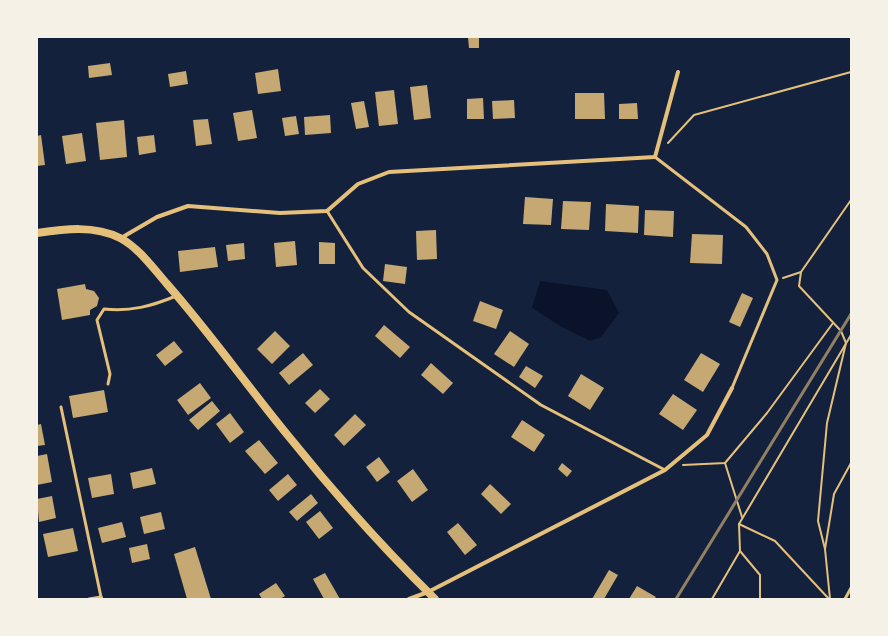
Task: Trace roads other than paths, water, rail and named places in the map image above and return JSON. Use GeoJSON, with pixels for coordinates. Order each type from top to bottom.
{"type":"FeatureCollection","features":[{"type":"Feature","properties":{"kind":"main road"},"geometry":{"type":"LineString","coordinates":[[37,233],[89,229],[106,232],[120,238],[134,247],[178,296],[290,438],[385,549],[435,599]]}},
{"type":"Feature","properties":{"kind":"street"},"geometry":{"type":"LineString","coordinates":[[120,238],[157,217],[188,206],[280,213],[326,211],[358,184],[389,172],[655,157],[678,72]]}},
{"type":"Feature","properties":{"kind":"street"},"geometry":{"type":"LineString","coordinates":[[409,599],[428,592],[665,470],[707,435],[732,388]]}},
{"type":"Feature","properties":{"kind":"lane"},"geometry":{"type":"LineString","coordinates":[[655,157],[746,227],[767,254],[777,280],[732,388]]}},
{"type":"Feature","properties":{"kind":"lane"},"geometry":{"type":"LineString","coordinates":[[326,211],[364,268],[409,312],[541,405],[665,470]]}},
{"type":"Feature","properties":{"kind":"lane"},"geometry":{"type":"LineString","coordinates":[[108,384],[110,374],[97,320],[104,309],[138,309],[153,306],[178,296]]}},
{"type":"Feature","properties":{"kind":"lane"},"geometry":{"type":"LineString","coordinates":[[61,407],[101,598],[89,599]]}},
{"type":"Feature","properties":{"kind":"lane"},"geometry":{"type":"LineString","coordinates":[[845,599],[851,588]]}},
{"type":"Feature","properties":{"kind":"water"},"geometry":{"type":"Polygon","coordinates":[[[540,281],[607,290],[619,313],[601,337],[590,341],[560,326],[532,308],[540,281]]]}},
{"type":"Feature","properties":{"kind":"railway"},"geometry":{"type":"LineString","coordinates":[[676,599],[851,314]]}}]}
